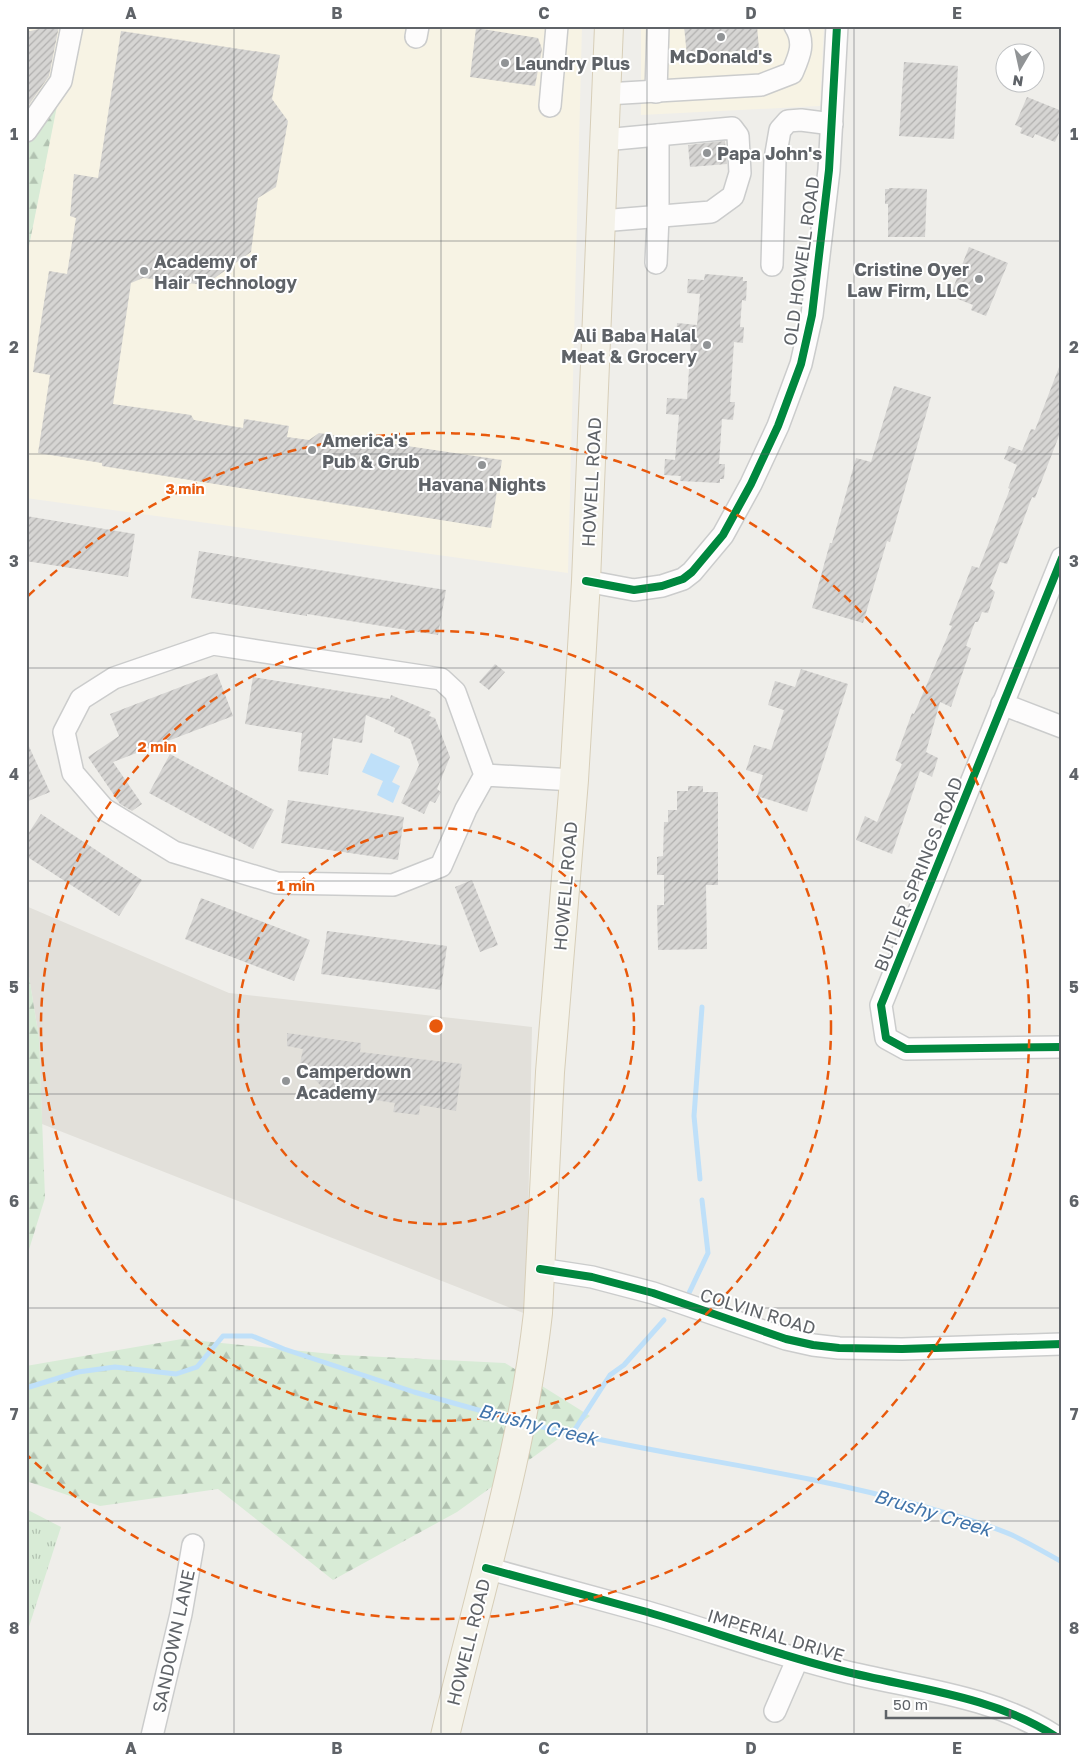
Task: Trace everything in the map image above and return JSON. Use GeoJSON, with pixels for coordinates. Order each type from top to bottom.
{"type":"FeatureCollection","features":[{"type":"Feature","properties":{"kind":"main road","name":"HOWELL ROAD"},"geometry":{"type":"LineString","coordinates":[[445,1736],[513,1463],[530,1372],[538,1313],[550,1072],[574,780],[586,581],[609,26]]}},
{"type":"Feature","properties":{"kind":"street"},"geometry":{"type":"LineString","coordinates":[[26,130],[60,81],[72,26]]}},
{"type":"Feature","properties":{"kind":"street"},"geometry":{"type":"LineString","coordinates":[[550,106],[557,26]]}},
{"type":"Feature","properties":{"kind":"street"},"geometry":{"type":"LineString","coordinates":[[656,92],[658,26]]}},
{"type":"Feature","properties":{"kind":"street"},"geometry":{"type":"LineString","coordinates":[[606,94],[761,85],[792,73],[802,52],[800,34],[795,26]]}},
{"type":"Feature","properties":{"kind":"street","name":"OLD HOWELL ROAD"},"geometry":{"type":"LineString","coordinates":[[586,581],[634,590],[662,586],[683,579],[692,572],[723,535],[752,484],[778,426],[798,372],[812,315],[829,170],[836,26]]}},
{"type":"Feature","properties":{"kind":"street"},"geometry":{"type":"LineString","coordinates":[[772,264],[775,159],[780,130],[788,121],[801,120],[832,124]]}},
{"type":"Feature","properties":{"kind":"street"},"geometry":{"type":"LineString","coordinates":[[601,221],[711,212],[733,196],[740,173],[738,136],[732,128],[604,140]]}},
{"type":"Feature","properties":{"kind":"street"},"geometry":{"type":"LineString","coordinates":[[656,263],[658,135]]}},
{"type":"Feature","properties":{"kind":"street","name":"BUTLER SPRINGS ROAD"},"geometry":{"type":"LineString","coordinates":[[1062,558],[881,1005],[886,1038],[906,1049],[1062,1047]]}},
{"type":"Feature","properties":{"kind":"street"},"geometry":{"type":"LineString","coordinates":[[213,644],[440,679],[454,692],[485,775],[466,809],[441,866],[393,885],[277,883],[174,852],[104,809],[73,773],[64,732],[81,699],[114,678],[213,644]]}},
{"type":"Feature","properties":{"kind":"street"},"geometry":{"type":"LineString","coordinates":[[1002,704],[1062,727]]}},
{"type":"Feature","properties":{"kind":"street"},"geometry":{"type":"LineString","coordinates":[[485,775],[574,780]]}},
{"type":"Feature","properties":{"kind":"street","name":"COLVIN ROAD"},"geometry":{"type":"LineString","coordinates":[[540,1269],[592,1277],[653,1293],[786,1338],[813,1345],[839,1348],[902,1348],[1062,1344]]}},
{"type":"Feature","properties":{"kind":"street","name":"SANDOWN LANE"},"geometry":{"type":"LineString","coordinates":[[152,1736],[181,1614],[193,1545]]}},
{"type":"Feature","properties":{"kind":"street","name":"IMPERIAL DRIVE"},"geometry":{"type":"LineString","coordinates":[[486,1568],[647,1612],[842,1671],[973,1699],[1014,1713],[1055,1736]]}},
{"type":"Feature","properties":{"kind":"street"},"geometry":{"type":"LineString","coordinates":[[775,1711],[798,1658]]}},
{"type":"Feature","properties":{"kind":"shaded area"},"geometry":{"type":"Polygon","coordinates":[[[26,26],[582,26],[568,573],[26,498],[26,261],[59,93],[26,140],[26,26]]]}},
{"type":"Feature","properties":{"kind":"shaded area"},"geometry":{"type":"Polygon","coordinates":[[[641,26],[824,26],[820,106],[641,115],[641,26]]]}},
{"type":"Feature","properties":{"kind":"shaded area","name":"Camperdown Academy"},"geometry":{"type":"Polygon","coordinates":[[[26,906],[229,993],[532,1027],[526,1314],[42,1124],[39,1038],[26,958],[26,906]]]}},
{"type":"Feature","properties":{"kind":"green space"},"geometry":{"type":"Polygon","coordinates":[[[60,91],[26,261],[26,140],[60,91]]]}},
{"type":"Feature","properties":{"kind":"green space"},"geometry":{"type":"Polygon","coordinates":[[[26,958],[39,1038],[45,1198],[26,1259],[26,958]]]}},
{"type":"Feature","properties":{"kind":"green space"},"geometry":{"type":"Polygon","coordinates":[[[182,1339],[342,1355],[505,1363],[590,1416],[457,1512],[333,1580],[218,1489],[100,1506],[26,1481],[26,1366],[182,1339]]]}},
{"type":"Feature","properties":{"kind":"green space"},"geometry":{"type":"Polygon","coordinates":[[[26,1509],[61,1527],[26,1636],[26,1509]]]}},
{"type":"Feature","properties":{"kind":"water"},"geometry":{"type":"Polygon","coordinates":[[[371,753],[400,766],[392,782],[400,786],[393,803],[377,795],[383,781],[362,772],[371,753]]]}},
{"type":"Feature","properties":{"kind":"building"},"geometry":{"type":"Polygon","coordinates":[[[59,26],[49,76],[26,109],[26,32],[59,26]]]}},
{"type":"Feature","properties":{"kind":"building","name":"McDonald's"},"geometry":{"type":"Polygon","coordinates":[[[684,26],[757,26],[759,49],[687,56],[684,26]]]}},
{"type":"Feature","properties":{"kind":"building","name":"Laundry Plus"},"geometry":{"type":"Polygon","coordinates":[[[476,28],[538,38],[542,49],[535,86],[470,77],[476,28]]]}},
{"type":"Feature","properties":{"kind":"building"},"geometry":{"type":"Polygon","coordinates":[[[121,31],[280,55],[272,99],[288,121],[276,187],[258,198],[251,252],[205,285],[143,278],[131,283],[113,404],[191,415],[194,420],[243,428],[244,419],[289,426],[287,437],[309,440],[319,433],[502,460],[491,528],[102,466],[102,463],[38,453],[50,375],[33,372],[49,271],[67,274],[76,218],[70,216],[74,174],[98,178],[121,31]]]}},
{"type":"Feature","properties":{"kind":"building"},"geometry":{"type":"Polygon","coordinates":[[[904,62],[958,66],[954,139],[899,136],[904,62]]]}},
{"type":"Feature","properties":{"kind":"building"},"geometry":{"type":"Polygon","coordinates":[[[1027,97],[1062,111],[1062,126],[1055,142],[1035,134],[1033,138],[1020,133],[1022,128],[1015,125],[1027,97]]]}},
{"type":"Feature","properties":{"kind":"building","name":"Papa John's"},"geometry":{"type":"Polygon","coordinates":[[[725,141],[727,164],[690,167],[688,145],[725,141]]]}},
{"type":"Feature","properties":{"kind":"building"},"geometry":{"type":"Polygon","coordinates":[[[885,189],[927,189],[925,237],[888,237],[888,204],[885,204],[885,189]]]}},
{"type":"Feature","properties":{"kind":"building","name":"Cristine Oyer Law Firm, LLC"},"geometry":{"type":"Polygon","coordinates":[[[969,247],[1008,263],[986,316],[971,310],[973,305],[950,296],[969,247]]]}},
{"type":"Feature","properties":{"kind":"building"},"geometry":{"type":"Polygon","coordinates":[[[705,274],[743,277],[743,281],[747,281],[746,301],[742,300],[740,327],[744,327],[743,343],[734,342],[730,402],[735,402],[733,420],[722,419],[719,464],[725,464],[724,479],[720,479],[720,483],[680,481],[681,476],[664,475],[665,459],[675,460],[679,415],[666,414],[667,398],[687,399],[691,339],[676,338],[677,323],[697,325],[700,294],[687,293],[688,279],[704,280],[705,274]]]}},
{"type":"Feature","properties":{"kind":"building"},"geometry":{"type":"Polygon","coordinates":[[[1061,362],[1062,428],[1035,498],[1032,497],[1007,564],[1000,562],[990,588],[995,592],[988,613],[982,612],[978,622],[975,622],[966,646],[971,648],[951,707],[940,702],[926,752],[938,758],[932,777],[920,771],[892,854],[856,840],[865,816],[877,822],[902,764],[895,760],[912,713],[914,714],[952,626],[949,625],[972,566],[979,568],[1010,489],[1008,488],[1017,465],[1004,459],[1009,446],[1022,451],[1031,429],[1035,430],[1061,362]]]}},
{"type":"Feature","properties":{"kind":"building"},"geometry":{"type":"Polygon","coordinates":[[[894,386],[931,397],[890,542],[887,541],[863,623],[812,608],[856,458],[871,462],[894,386]]]}},
{"type":"Feature","properties":{"kind":"building"},"geometry":{"type":"Polygon","coordinates":[[[26,516],[135,534],[128,577],[26,561],[26,516]]]}},
{"type":"Feature","properties":{"kind":"building"},"geometry":{"type":"Polygon","coordinates":[[[199,551],[446,590],[438,635],[191,598],[199,551]]]}},
{"type":"Feature","properties":{"kind":"building"},"geometry":{"type":"Polygon","coordinates":[[[495,664],[505,672],[489,690],[479,682],[495,664]]]}},
{"type":"Feature","properties":{"kind":"building"},"geometry":{"type":"Polygon","coordinates":[[[801,669],[848,684],[807,812],[757,796],[763,775],[746,770],[754,745],[771,750],[784,710],[768,705],[775,681],[795,687],[801,669]]]}},
{"type":"Feature","properties":{"kind":"building"},"geometry":{"type":"Polygon","coordinates":[[[217,673],[233,716],[113,762],[142,804],[132,811],[120,804],[88,757],[119,736],[110,714],[217,673]]]}},
{"type":"Feature","properties":{"kind":"building"},"geometry":{"type":"Polygon","coordinates":[[[253,677],[390,699],[391,695],[431,712],[429,716],[435,718],[450,757],[437,789],[441,792],[435,803],[430,801],[424,814],[401,803],[419,765],[410,739],[394,732],[395,728],[366,715],[362,743],[333,738],[328,775],[298,771],[302,733],[245,724],[253,677]]]}},
{"type":"Feature","properties":{"kind":"building"},"geometry":{"type":"Polygon","coordinates":[[[26,740],[50,792],[26,802],[26,740]]]}},
{"type":"Feature","properties":{"kind":"building"},"geometry":{"type":"Polygon","coordinates":[[[170,754],[274,810],[253,849],[149,793],[170,754]]]}},
{"type":"Feature","properties":{"kind":"building"},"geometry":{"type":"Polygon","coordinates":[[[688,786],[703,786],[703,792],[718,792],[718,885],[706,885],[707,949],[658,950],[657,905],[664,905],[664,875],[657,875],[657,857],[663,856],[664,822],[668,822],[668,810],[677,810],[677,791],[688,791],[688,786]]]}},
{"type":"Feature","properties":{"kind":"building"},"geometry":{"type":"Polygon","coordinates":[[[288,800],[404,817],[398,860],[281,843],[288,800]]]}},
{"type":"Feature","properties":{"kind":"building"},"geometry":{"type":"Polygon","coordinates":[[[41,814],[142,880],[119,916],[26,856],[26,837],[41,814]]]}},
{"type":"Feature","properties":{"kind":"building"},"geometry":{"type":"Polygon","coordinates":[[[472,880],[498,945],[480,952],[455,887],[472,880]]]}},
{"type":"Feature","properties":{"kind":"building"},"geometry":{"type":"Polygon","coordinates":[[[201,898],[310,940],[294,981],[185,939],[201,898]]]}},
{"type":"Feature","properties":{"kind":"building"},"geometry":{"type":"Polygon","coordinates":[[[327,931],[447,946],[441,990],[321,974],[327,931]]]}},
{"type":"Feature","properties":{"kind":"building"},"geometry":{"type":"Polygon","coordinates":[[[287,1033],[361,1043],[360,1052],[462,1064],[456,1111],[420,1105],[419,1115],[393,1112],[395,1103],[341,1095],[342,1089],[323,1088],[300,1064],[303,1049],[287,1046],[287,1033]]]}},
{"type":"Feature","properties":{"kind":"waterway"},"geometry":{"type":"LineString","coordinates":[[700,1179],[694,1116],[702,1007]]}},
{"type":"Feature","properties":{"kind":"waterway"},"geometry":{"type":"LineString","coordinates":[[689,1293],[708,1253],[702,1200]]}},
{"type":"Feature","properties":{"kind":"waterway"},"geometry":{"type":"LineString","coordinates":[[572,1434],[610,1375],[624,1365],[664,1320]]}},
{"type":"Feature","properties":{"kind":"waterway","name":"Brushy Creek"},"geometry":{"type":"LineString","coordinates":[[26,1388],[78,1372],[115,1367],[176,1374],[197,1367],[223,1336],[252,1336],[284,1349],[414,1392],[514,1420]]}},
{"type":"Feature","properties":{"kind":"waterway","name":"Brushy Creek"},"geometry":{"type":"LineString","coordinates":[[530,1424],[627,1445],[870,1492],[989,1526],[1012,1535],[1062,1562]]}},
{"type":"Feature","properties":{"kind":"cycle path"},"geometry":{"type":"LineString","coordinates":[[586,581],[634,590],[662,586],[683,579],[692,572],[723,535],[751,484],[778,426],[801,364],[812,315],[829,170],[837,26]]}},
{"type":"Feature","properties":{"kind":"cycle path"},"geometry":{"type":"LineString","coordinates":[[1062,558],[881,1005],[886,1038],[906,1049],[1062,1047]]}},
{"type":"Feature","properties":{"kind":"cycle path"},"geometry":{"type":"LineString","coordinates":[[540,1269],[592,1277],[653,1293],[786,1339],[813,1345],[839,1348],[902,1349],[1062,1344]]}},
{"type":"Feature","properties":{"kind":"cycle path"},"geometry":{"type":"LineString","coordinates":[[486,1568],[647,1612],[818,1665],[979,1702],[1030,1722],[1055,1736]]}},
{"type":"Feature","properties":{"kind":"place","name":"McDonald's"},"geometry":{"type":"Point","coordinates":[721,37]}},
{"type":"Feature","properties":{"kind":"place","name":"Laundry Plus"},"geometry":{"type":"Point","coordinates":[505,63]}},
{"type":"Feature","properties":{"kind":"place","name":"Papa John's"},"geometry":{"type":"Point","coordinates":[707,153]}},
{"type":"Feature","properties":{"kind":"place","name":"Academy of Hair Technology"},"geometry":{"type":"Point","coordinates":[144,271]}},
{"type":"Feature","properties":{"kind":"place","name":"Cristine Oyer Law Firm, LLC"},"geometry":{"type":"Point","coordinates":[979,279]}},
{"type":"Feature","properties":{"kind":"place","name":"Ali Baba Halal Meat & Grocery"},"geometry":{"type":"Point","coordinates":[707,345]}},
{"type":"Feature","properties":{"kind":"place","name":"America's Pub & Grub"},"geometry":{"type":"Point","coordinates":[312,450]}},
{"type":"Feature","properties":{"kind":"place","name":"Havana Nights"},"geometry":{"type":"Point","coordinates":[482,465]}},
{"type":"Feature","properties":{"kind":"place","name":"Camperdown Academy"},"geometry":{"type":"Point","coordinates":[286,1081]}}]}
